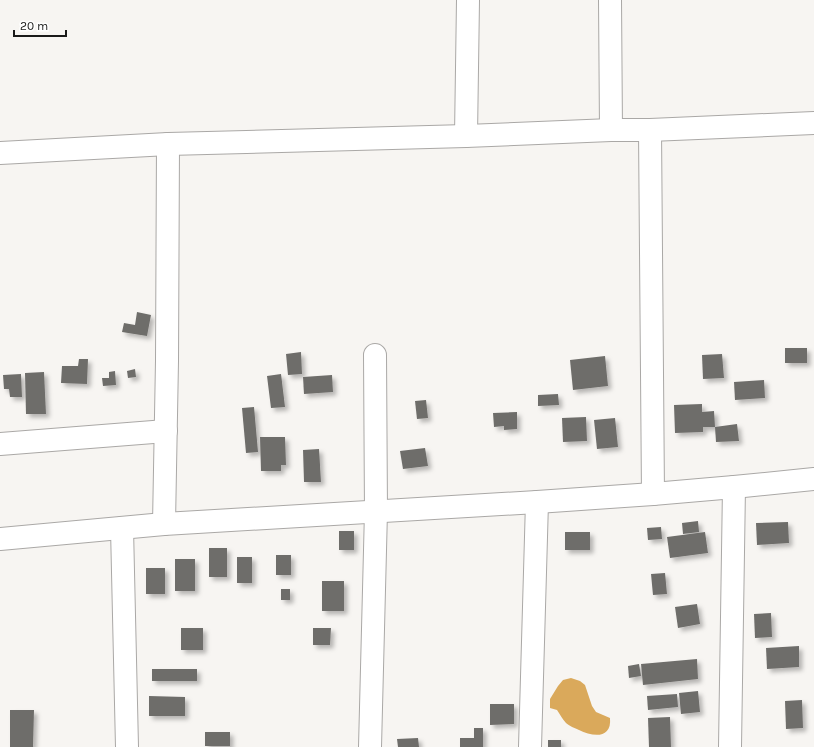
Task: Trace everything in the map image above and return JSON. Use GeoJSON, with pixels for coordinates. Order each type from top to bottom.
{"type":"FeatureCollection","features":[{"type":"Feature","properties":{"kind":"street"},"geometry":{"type":"LineString","coordinates":[[466,136],[468,0]]}},
{"type":"Feature","properties":{"kind":"street"},"geometry":{"type":"LineString","coordinates":[[610,0],[611,130]]}},
{"type":"Feature","properties":{"kind":"street"},"geometry":{"type":"LineString","coordinates":[[0,153],[168,144],[466,136],[814,123]]}},
{"type":"Feature","properties":{"kind":"street"},"geometry":{"type":"LineString","coordinates":[[650,130],[653,494]]}},
{"type":"Feature","properties":{"kind":"street"},"geometry":{"type":"LineString","coordinates":[[164,524],[167,360],[168,144]]}},
{"type":"Feature","properties":{"kind":"street"},"geometry":{"type":"LineString","coordinates":[[370,747],[376,511],[375,354]]}},
{"type":"Feature","properties":{"kind":"street"},"geometry":{"type":"LineString","coordinates":[[0,444],[166,431]]}},
{"type":"Feature","properties":{"kind":"street"},"geometry":{"type":"LineString","coordinates":[[0,539],[164,524],[653,494],[814,479]]}},
{"type":"Feature","properties":{"kind":"street"},"geometry":{"type":"LineString","coordinates":[[730,747],[734,487]]}},
{"type":"Feature","properties":{"kind":"street"},"geometry":{"type":"LineString","coordinates":[[530,747],[537,502]]}},
{"type":"Feature","properties":{"kind":"street"},"geometry":{"type":"LineString","coordinates":[[122,528],[127,747]]}},
{"type":"Feature","properties":{"kind":"shaded area"},"geometry":{"type":"Polygon","coordinates":[[[571,678],[580,681],[585,685],[592,706],[596,712],[610,718],[610,725],[605,733],[595,735],[574,728],[563,720],[557,710],[550,708],[550,699],[558,686],[563,680],[571,678]]]}},
{"type":"Feature","properties":{"kind":"building"},"geometry":{"type":"Polygon","coordinates":[[[137,312],[151,315],[147,336],[122,332],[124,323],[135,325],[137,312]]]}},
{"type":"Feature","properties":{"kind":"building"},"geometry":{"type":"Polygon","coordinates":[[[785,348],[807,348],[807,363],[785,363],[785,348]]]}},
{"type":"Feature","properties":{"kind":"building"},"geometry":{"type":"Polygon","coordinates":[[[301,352],[302,374],[288,375],[286,354],[301,352]]]}},
{"type":"Feature","properties":{"kind":"building"},"geometry":{"type":"Polygon","coordinates":[[[722,354],[724,378],[703,379],[702,355],[722,354]]]}},
{"type":"Feature","properties":{"kind":"building"},"geometry":{"type":"Polygon","coordinates":[[[605,356],[608,386],[573,390],[570,360],[605,356]]]}},
{"type":"Feature","properties":{"kind":"building"},"geometry":{"type":"Polygon","coordinates":[[[79,359],[88,359],[87,384],[61,383],[62,366],[78,366],[79,359]]]}},
{"type":"Feature","properties":{"kind":"building"},"geometry":{"type":"Polygon","coordinates":[[[135,369],[136,377],[128,378],[127,371],[135,369]]]}},
{"type":"Feature","properties":{"kind":"building"},"geometry":{"type":"Polygon","coordinates":[[[115,371],[116,385],[103,386],[102,378],[109,378],[109,372],[115,371]]]}},
{"type":"Feature","properties":{"kind":"building"},"geometry":{"type":"Polygon","coordinates":[[[44,372],[46,414],[26,414],[25,373],[44,372]]]}},
{"type":"Feature","properties":{"kind":"building"},"geometry":{"type":"Polygon","coordinates":[[[21,374],[22,397],[10,397],[9,389],[4,389],[3,375],[21,374]]]}},
{"type":"Feature","properties":{"kind":"building"},"geometry":{"type":"Polygon","coordinates":[[[281,374],[285,407],[271,408],[267,376],[281,374]]]}},
{"type":"Feature","properties":{"kind":"building"},"geometry":{"type":"Polygon","coordinates":[[[332,375],[333,392],[304,394],[303,377],[332,375]]]}},
{"type":"Feature","properties":{"kind":"building"},"geometry":{"type":"Polygon","coordinates":[[[764,380],[765,398],[735,400],[734,382],[764,380]]]}},
{"type":"Feature","properties":{"kind":"building"},"geometry":{"type":"Polygon","coordinates":[[[558,394],[559,405],[538,406],[538,395],[558,394]]]}},
{"type":"Feature","properties":{"kind":"building"},"geometry":{"type":"Polygon","coordinates":[[[426,400],[428,418],[417,419],[415,401],[426,400]]]}},
{"type":"Feature","properties":{"kind":"building"},"geometry":{"type":"Polygon","coordinates":[[[702,404],[702,412],[714,411],[715,427],[703,427],[703,432],[675,433],[674,405],[702,404]]]}},
{"type":"Feature","properties":{"kind":"building"},"geometry":{"type":"Polygon","coordinates":[[[254,407],[258,452],[246,453],[242,408],[254,407]]]}},
{"type":"Feature","properties":{"kind":"building"},"geometry":{"type":"Polygon","coordinates":[[[517,412],[517,429],[504,430],[504,426],[494,427],[493,413],[517,412]]]}},
{"type":"Feature","properties":{"kind":"building"},"geometry":{"type":"Polygon","coordinates":[[[586,417],[587,441],[563,442],[562,418],[586,417]]]}},
{"type":"Feature","properties":{"kind":"building"},"geometry":{"type":"Polygon","coordinates":[[[615,418],[618,447],[597,449],[594,420],[615,418]]]}},
{"type":"Feature","properties":{"kind":"building"},"geometry":{"type":"Polygon","coordinates":[[[737,424],[739,441],[716,442],[715,427],[737,424]]]}},
{"type":"Feature","properties":{"kind":"building"},"geometry":{"type":"Polygon","coordinates":[[[260,437],[285,437],[286,465],[281,465],[281,471],[261,471],[260,437]]]}},
{"type":"Feature","properties":{"kind":"building"},"geometry":{"type":"Polygon","coordinates":[[[425,448],[428,466],[403,469],[400,451],[425,448]]]}},
{"type":"Feature","properties":{"kind":"building"},"geometry":{"type":"Polygon","coordinates":[[[319,449],[321,482],[304,482],[303,450],[319,449]]]}},
{"type":"Feature","properties":{"kind":"building"},"geometry":{"type":"Polygon","coordinates":[[[698,521],[699,532],[683,534],[682,523],[698,521]]]}},
{"type":"Feature","properties":{"kind":"building"},"geometry":{"type":"Polygon","coordinates":[[[788,522],[789,543],[757,545],[756,523],[788,522]]]}},
{"type":"Feature","properties":{"kind":"building"},"geometry":{"type":"Polygon","coordinates":[[[661,527],[662,539],[648,540],[647,528],[661,527]]]}},
{"type":"Feature","properties":{"kind":"building"},"geometry":{"type":"Polygon","coordinates":[[[339,531],[354,531],[354,550],[339,550],[339,531]]]}},
{"type":"Feature","properties":{"kind":"building"},"geometry":{"type":"Polygon","coordinates":[[[565,532],[590,532],[590,550],[565,550],[565,532]]]}},
{"type":"Feature","properties":{"kind":"building"},"geometry":{"type":"Polygon","coordinates":[[[705,532],[708,553],[670,558],[667,537],[705,532]]]}},
{"type":"Feature","properties":{"kind":"building"},"geometry":{"type":"Polygon","coordinates":[[[209,548],[227,548],[227,577],[209,577],[209,548]]]}},
{"type":"Feature","properties":{"kind":"building"},"geometry":{"type":"Polygon","coordinates":[[[276,555],[291,555],[291,575],[276,575],[276,555]]]}},
{"type":"Feature","properties":{"kind":"building"},"geometry":{"type":"Polygon","coordinates":[[[237,557],[252,557],[252,583],[237,583],[237,557]]]}},
{"type":"Feature","properties":{"kind":"building"},"geometry":{"type":"Polygon","coordinates":[[[175,559],[195,559],[195,591],[175,591],[175,559]]]}},
{"type":"Feature","properties":{"kind":"building"},"geometry":{"type":"Polygon","coordinates":[[[146,568],[165,568],[165,594],[146,594],[146,568]]]}},
{"type":"Feature","properties":{"kind":"building"},"geometry":{"type":"Polygon","coordinates":[[[665,573],[667,594],[653,595],[651,574],[665,573]]]}},
{"type":"Feature","properties":{"kind":"building"},"geometry":{"type":"Polygon","coordinates":[[[322,581],[344,581],[344,611],[322,611],[322,581]]]}},
{"type":"Feature","properties":{"kind":"building"},"geometry":{"type":"Polygon","coordinates":[[[281,589],[290,589],[290,600],[281,600],[281,589]]]}},
{"type":"Feature","properties":{"kind":"building"},"geometry":{"type":"Polygon","coordinates":[[[697,604],[700,624],[678,628],[675,607],[697,604]]]}},
{"type":"Feature","properties":{"kind":"building"},"geometry":{"type":"Polygon","coordinates":[[[771,613],[772,637],[755,638],[754,614],[771,613]]]}},
{"type":"Feature","properties":{"kind":"building"},"geometry":{"type":"Polygon","coordinates":[[[181,628],[203,628],[203,650],[181,650],[181,628]]]}},
{"type":"Feature","properties":{"kind":"building"},"geometry":{"type":"Polygon","coordinates":[[[313,628],[331,628],[330,645],[313,645],[313,628]]]}},
{"type":"Feature","properties":{"kind":"building"},"geometry":{"type":"Polygon","coordinates":[[[799,646],[799,667],[767,669],[766,648],[799,646]]]}},
{"type":"Feature","properties":{"kind":"building"},"geometry":{"type":"Polygon","coordinates":[[[697,659],[698,679],[643,685],[641,664],[697,659]]]}},
{"type":"Feature","properties":{"kind":"building"},"geometry":{"type":"Polygon","coordinates":[[[639,664],[641,676],[629,678],[628,666],[639,664]]]}},
{"type":"Feature","properties":{"kind":"building"},"geometry":{"type":"Polygon","coordinates":[[[152,669],[197,669],[197,681],[152,681],[152,669]]]}},
{"type":"Feature","properties":{"kind":"building"},"geometry":{"type":"Polygon","coordinates":[[[698,691],[700,712],[681,714],[679,693],[698,691]]]}},
{"type":"Feature","properties":{"kind":"building"},"geometry":{"type":"Polygon","coordinates":[[[677,694],[678,707],[648,710],[647,696],[677,694]]]}},
{"type":"Feature","properties":{"kind":"building"},"geometry":{"type":"Polygon","coordinates":[[[149,696],[185,697],[185,716],[149,716],[149,696]]]}},
{"type":"Feature","properties":{"kind":"building"},"geometry":{"type":"Polygon","coordinates":[[[802,700],[803,728],[786,729],[785,701],[802,700]]]}},
{"type":"Feature","properties":{"kind":"building"},"geometry":{"type":"Polygon","coordinates":[[[490,704],[514,704],[514,724],[490,725],[490,704]]]}},
{"type":"Feature","properties":{"kind":"building"},"geometry":{"type":"Polygon","coordinates":[[[10,710],[34,710],[33,747],[10,747],[10,710]]]}},
{"type":"Feature","properties":{"kind":"building"},"geometry":{"type":"Polygon","coordinates":[[[670,717],[671,747],[649,747],[648,718],[670,717]]]}},
{"type":"Feature","properties":{"kind":"building"},"geometry":{"type":"Polygon","coordinates":[[[474,728],[483,728],[483,747],[460,747],[460,738],[474,738],[474,728]]]}},
{"type":"Feature","properties":{"kind":"building"},"geometry":{"type":"Polygon","coordinates":[[[205,732],[230,732],[230,746],[205,746],[205,732]]]}},
{"type":"Feature","properties":{"kind":"building"},"geometry":{"type":"Polygon","coordinates":[[[418,738],[419,747],[398,747],[397,739],[418,738]]]}},
{"type":"Feature","properties":{"kind":"building"},"geometry":{"type":"Polygon","coordinates":[[[548,740],[561,740],[561,747],[548,747],[548,740]]]}}]}
